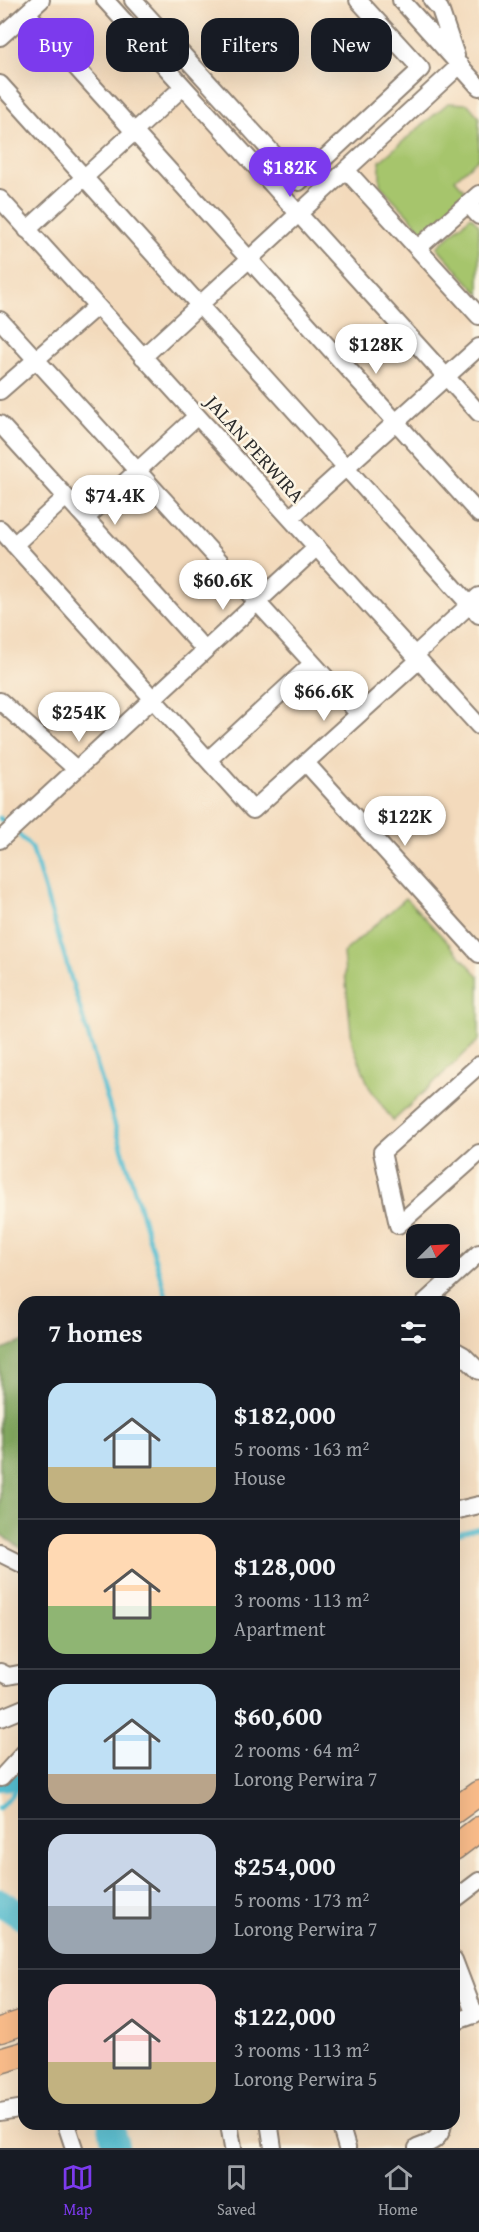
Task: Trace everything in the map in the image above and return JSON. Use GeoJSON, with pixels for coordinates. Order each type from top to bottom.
{"type":"FeatureCollection","features":[{"type":"Feature","properties":{"kind":"highway"},"geometry":{"type":"LineString","coordinates":[[460,1807],[479,1793]]}},
{"type":"Feature","properties":{"kind":"highway"},"geometry":{"type":"LineString","coordinates":[[460,1843],[479,1829]]}},
{"type":"Feature","properties":{"kind":"street"},"geometry":{"type":"LineString","coordinates":[[0,37],[42,0]]}},
{"type":"Feature","properties":{"kind":"street"},"geometry":{"type":"LineString","coordinates":[[105,0],[479,413]]}},
{"type":"Feature","properties":{"kind":"street"},"geometry":{"type":"LineString","coordinates":[[134,0],[299,182],[421,69],[358,0]]}},
{"type":"Feature","properties":{"kind":"street"},"geometry":{"type":"LineString","coordinates":[[401,0],[479,87]]}},
{"type":"Feature","properties":{"kind":"street"},"geometry":{"type":"LineString","coordinates":[[432,0],[440,9],[460,65]]}},
{"type":"Feature","properties":{"kind":"street"},"geometry":{"type":"LineString","coordinates":[[27,13],[479,514]]}},
{"type":"Feature","properties":{"kind":"street"},"geometry":{"type":"LineString","coordinates":[[143,357],[460,65]]}},
{"type":"Feature","properties":{"kind":"street"},"geometry":{"type":"LineString","coordinates":[[0,84],[345,468],[476,606],[253,810],[0,529]]}},
{"type":"Feature","properties":{"kind":"street"},"geometry":{"type":"LineString","coordinates":[[27,230],[183,87]]}},
{"type":"Feature","properties":{"kind":"street"},"geometry":{"type":"LineString","coordinates":[[346,170],[479,316]]}},
{"type":"Feature","properties":{"kind":"street","name":"JALAN PERWIRA"},"geometry":{"type":"LineString","coordinates":[[0,199],[479,726]]}},
{"type":"Feature","properties":{"kind":"street"},"geometry":{"type":"LineString","coordinates":[[418,248],[475,204]]}},
{"type":"Feature","properties":{"kind":"street"},"geometry":{"type":"LineString","coordinates":[[0,391],[97,306]]}},
{"type":"Feature","properties":{"kind":"street"},"geometry":{"type":"LineString","coordinates":[[0,320],[359,714]]}},
{"type":"Feature","properties":{"kind":"street"},"geometry":{"type":"LineString","coordinates":[[290,518],[479,347]]}},
{"type":"Feature","properties":{"kind":"street"},"geometry":{"type":"LineString","coordinates":[[86,518],[197,416]]}},
{"type":"Feature","properties":{"kind":"street"},"geometry":{"type":"LineString","coordinates":[[0,424],[205,650]]}},
{"type":"Feature","properties":{"kind":"street"},"geometry":{"type":"LineString","coordinates":[[14,544],[66,497]]}},
{"type":"Feature","properties":{"kind":"street"},"geometry":{"type":"LineString","coordinates":[[2,837],[316,548]]}},
{"type":"Feature","properties":{"kind":"street"},"geometry":{"type":"LineString","coordinates":[[208,760],[312,664]]}},
{"type":"Feature","properties":{"kind":"street"},"geometry":{"type":"LineString","coordinates":[[0,701],[76,769]]}},
{"type":"Feature","properties":{"kind":"street"},"geometry":{"type":"LineString","coordinates":[[306,763],[479,954]]}},
{"type":"Feature","properties":{"kind":"street"},"geometry":{"type":"LineString","coordinates":[[479,1065],[382,1152],[398,1225],[479,1153]]}},
{"type":"Feature","properties":{"kind":"street"},"geometry":{"type":"LineString","coordinates":[[432,1296],[477,1258]]}},
{"type":"Feature","properties":{"kind":"street"},"geometry":{"type":"LineString","coordinates":[[460,1353],[479,1371]]}},
{"type":"Feature","properties":{"kind":"street"},"geometry":{"type":"LineString","coordinates":[[460,1510],[479,1505]]}},
{"type":"Feature","properties":{"kind":"street"},"geometry":{"type":"LineString","coordinates":[[0,1553],[18,1562]]}},
{"type":"Feature","properties":{"kind":"street"},"geometry":{"type":"LineString","coordinates":[[0,1672],[8,1676],[18,1674]]}},
{"type":"Feature","properties":{"kind":"street"},"geometry":{"type":"LineString","coordinates":[[0,1718],[18,1710]]}},
{"type":"Feature","properties":{"kind":"street"},"geometry":{"type":"LineString","coordinates":[[1,1778],[18,1760]]}},
{"type":"Feature","properties":{"kind":"street"},"geometry":{"type":"LineString","coordinates":[[460,1895],[479,1881]]}},
{"type":"Feature","properties":{"kind":"street"},"geometry":{"type":"LineString","coordinates":[[460,1974],[477,2014],[460,2020]]}},
{"type":"Feature","properties":{"kind":"street"},"geometry":{"type":"LineString","coordinates":[[0,2112],[18,2109]]}},
{"type":"Feature","properties":{"kind":"street"},"geometry":{"type":"LineString","coordinates":[[68,2130],[74,2148]]}},
{"type":"Feature","properties":{"kind":"street"},"geometry":{"type":"LineString","coordinates":[[224,2148],[226,2130]]}},
{"type":"Feature","properties":{"kind":"street"},"geometry":{"type":"LineString","coordinates":[[228,2130],[233,2148]]}},
{"type":"Feature","properties":{"kind":"street"},"geometry":{"type":"LineString","coordinates":[[270,2130],[273,2148]]}},
{"type":"Feature","properties":{"kind":"street"},"geometry":{"type":"LineString","coordinates":[[342,2130],[347,2148]]}},
{"type":"Feature","properties":{"kind":"street"},"geometry":{"type":"LineString","coordinates":[[417,2148],[433,2143],[442,2130]]}},
{"type":"Feature","properties":{"kind":"green space"},"geometry":{"type":"Polygon","coordinates":[[[448,103],[468,104],[479,117],[479,158],[455,179],[469,195],[426,234],[380,185],[380,161],[448,103]]]}},
{"type":"Feature","properties":{"kind":"green space"},"geometry":{"type":"Polygon","coordinates":[[[471,216],[479,225],[479,294],[437,247],[471,216]]]}},
{"type":"Feature","properties":{"kind":"green space"},"geometry":{"type":"Polygon","coordinates":[[[406,898],[479,976],[479,1040],[393,1121],[369,1087],[352,1042],[343,953],[406,898]]]}},
{"type":"Feature","properties":{"kind":"green space"},"geometry":{"type":"Polygon","coordinates":[[[18,1344],[18,1546],[0,1534],[0,1351],[18,1344]]]}},
{"type":"Feature","properties":{"kind":"waterway"},"geometry":{"type":"LineString","coordinates":[[0,818],[8,826]]}},
{"type":"Feature","properties":{"kind":"waterway"},"geometry":{"type":"LineString","coordinates":[[15,831],[32,848],[166,1296]]}},
{"type":"Feature","properties":{"kind":"waterway"},"geometry":{"type":"LineString","coordinates":[[460,1533],[479,1528]]}},
{"type":"Feature","properties":{"kind":"waterway"},"geometry":{"type":"LineString","coordinates":[[0,1783],[18,1781]]}},
{"type":"Feature","properties":{"kind":"waterway"},"geometry":{"type":"LineString","coordinates":[[0,1808],[18,1787]]}},
{"type":"Feature","properties":{"kind":"waterway"},"geometry":{"type":"LineString","coordinates":[[0,1902],[18,1914]]}},
{"type":"Feature","properties":{"kind":"waterway"},"geometry":{"type":"LineString","coordinates":[[112,2130],[116,2148]]}}]}
